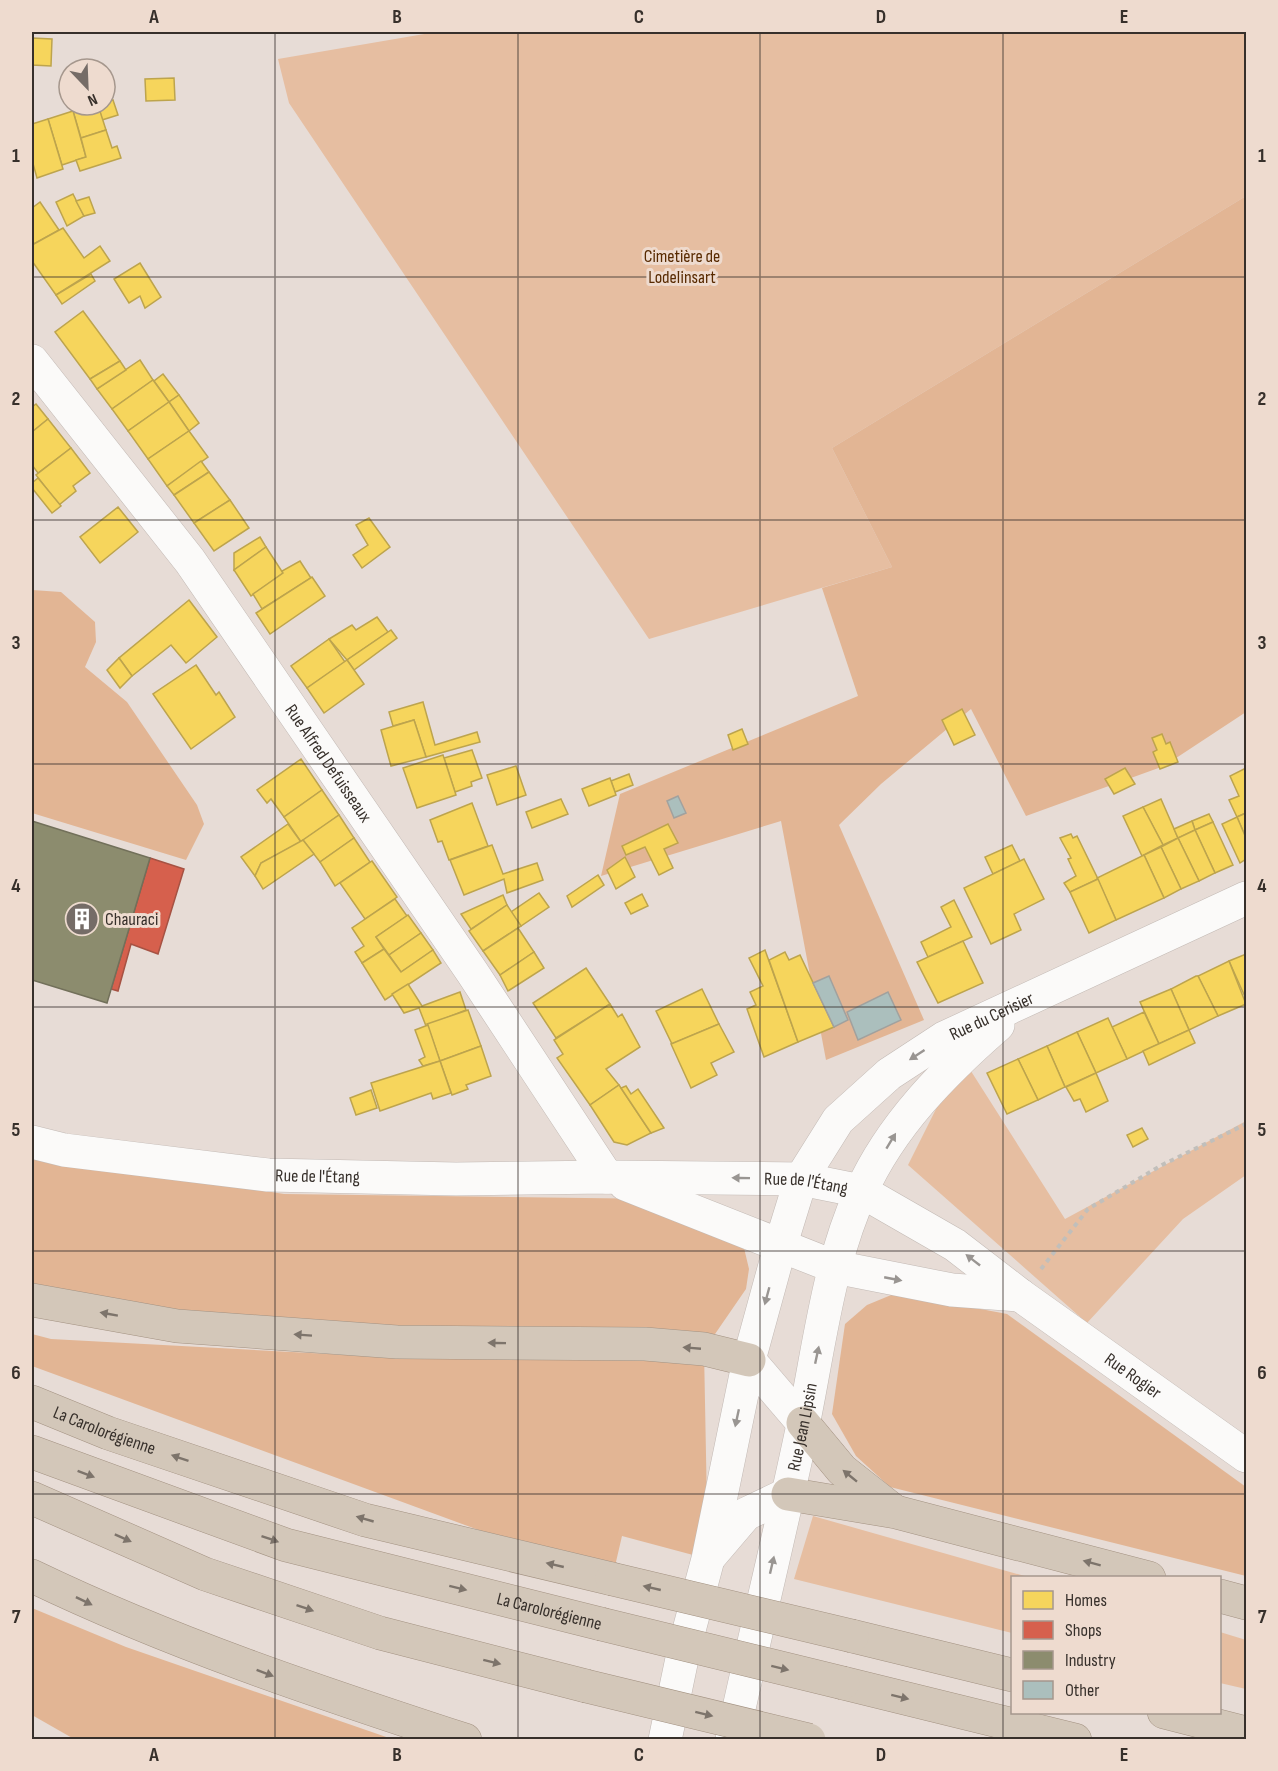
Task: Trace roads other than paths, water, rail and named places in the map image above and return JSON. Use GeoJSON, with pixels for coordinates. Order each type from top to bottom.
{"type":"FeatureCollection","features":[{"type":"Feature","properties":{"kind":"highway"},"geometry":{"type":"LineString","coordinates":[[32,1300],[177,1326],[397,1342],[645,1344],[704,1349],[749,1360]]}},
{"type":"Feature","properties":{"kind":"highway","name":"La Carolorégienne"},"geometry":{"type":"LineString","coordinates":[[32,1402],[108,1433],[365,1520],[1011,1675]]}},
{"type":"Feature","properties":{"kind":"highway"},"geometry":{"type":"LineString","coordinates":[[804,1423],[842,1470],[896,1512]]}},
{"type":"Feature","properties":{"kind":"highway","name":"La Carolorégienne"},"geometry":{"type":"LineString","coordinates":[[32,1452],[286,1545],[1075,1740]]}},
{"type":"Feature","properties":{"kind":"highway"},"geometry":{"type":"LineString","coordinates":[[788,1494],[896,1512],[1141,1576]]}},
{"type":"Feature","properties":{"kind":"highway"},"geometry":{"type":"LineString","coordinates":[[32,1498],[205,1575],[380,1634],[809,1740]]}},
{"type":"Feature","properties":{"kind":"highway"},"geometry":{"type":"LineString","coordinates":[[32,1576],[102,1609],[298,1686],[465,1740]]}},
{"type":"Feature","properties":{"kind":"highway"},"geometry":{"type":"LineString","coordinates":[[1221,1596],[1246,1603]]}},
{"type":"Feature","properties":{"kind":"highway"},"geometry":{"type":"LineString","coordinates":[[1168,1714],[1246,1733]]}},
{"type":"Feature","properties":{"kind":"street","name":"Rue Alfred Defuisseaux"},"geometry":{"type":"LineString","coordinates":[[32,361],[197,571],[472,972],[607,1177]]}},
{"type":"Feature","properties":{"kind":"street"},"geometry":{"type":"LineString","coordinates":[[1026,1001],[1246,898]]}},
{"type":"Feature","properties":{"kind":"street","name":"Rue du Cerisier"},"geometry":{"type":"LineString","coordinates":[[801,1179],[838,1120],[889,1074],[944,1038],[1026,1001]]}},
{"type":"Feature","properties":{"kind":"street","name":"Rue du Cerisier"},"geometry":{"type":"LineString","coordinates":[[861,1191],[898,1130],[948,1068],[1026,1001]]}},
{"type":"Feature","properties":{"kind":"street","name":"Rue de l'Étang"},"geometry":{"type":"LineString","coordinates":[[32,1142],[64,1150],[268,1175],[456,1179],[607,1177],[801,1179],[861,1191]]}},
{"type":"Feature","properties":{"kind":"street","name":"Rue de l'Étang"},"geometry":{"type":"LineString","coordinates":[[607,1177],[835,1267]]}},
{"type":"Feature","properties":{"kind":"street"},"geometry":{"type":"LineString","coordinates":[[665,1740],[684,1649],[708,1559],[749,1360],[801,1179]]}},
{"type":"Feature","properties":{"kind":"street","name":"Rue Jean Lipsin"},"geometry":{"type":"LineString","coordinates":[[732,1740],[804,1423],[835,1267],[861,1191]]}},
{"type":"Feature","properties":{"kind":"street","name":"Rue Rogier"},"geometry":{"type":"LineString","coordinates":[[861,1191],[955,1245],[1020,1295],[1246,1456]]}},
{"type":"Feature","properties":{"kind":"street"},"geometry":{"type":"LineString","coordinates":[[835,1267],[952,1290],[1020,1295]]}},
{"type":"Feature","properties":{"kind":"street"},"geometry":{"type":"LineString","coordinates":[[749,1360],[804,1423]]}},
{"type":"Feature","properties":{"kind":"street"},"geometry":{"type":"LineString","coordinates":[[708,1559],[746,1514],[788,1494]]}},
{"type":"Feature","properties":{"kind":"place","name":"Chauraci"},"geometry":{"type":"Point","coordinates":[82,919]}},
{"type":"Feature","properties":{"kind":"park label","name":"Cimetière de Lodelinsart"},"geometry":{"type":"Point","coordinates":[682,266]}}]}
